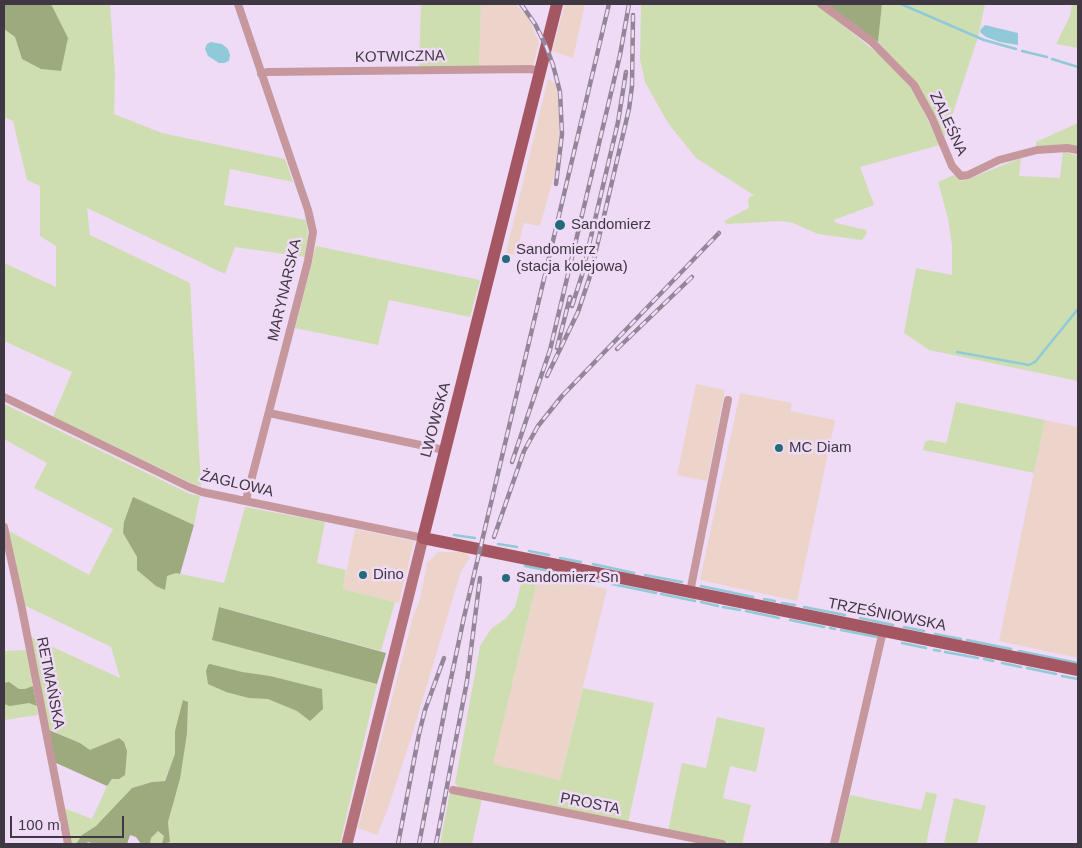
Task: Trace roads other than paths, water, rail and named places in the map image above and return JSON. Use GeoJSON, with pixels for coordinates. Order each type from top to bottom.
{"type":"FeatureCollection","features":[{"type":"Feature","properties":{"kind":"main road","name":"LWOWSKA"},"geometry":{"type":"LineString","coordinates":[[347,844],[557,4]]}},
{"type":"Feature","properties":{"kind":"main road","name":"TRZEŚNIOWSKA"},"geometry":{"type":"LineString","coordinates":[[423,538],[1078,670]]}},
{"type":"Feature","properties":{"kind":"street","name":"MARYNARSKA"},"geometry":{"type":"LineString","coordinates":[[238,4],[308,210],[313,232],[308,262],[246,500]]}},
{"type":"Feature","properties":{"kind":"street","name":"ZALEŚNA"},"geometry":{"type":"LineString","coordinates":[[821,4],[871,41],[914,85],[932,118],[952,166],[961,176],[968,175],[999,160],[1030,152],[1067,148],[1078,150]]}},
{"type":"Feature","properties":{"kind":"street","name":"KOTWICZNA"},"geometry":{"type":"LineString","coordinates":[[261,74],[267,72],[530,69],[540,71]]}},
{"type":"Feature","properties":{"kind":"street","name":"ŻAGLOWA"},"geometry":{"type":"LineString","coordinates":[[4,397],[202,492],[423,538]]}},
{"type":"Feature","properties":{"kind":"street"},"geometry":{"type":"LineString","coordinates":[[690,592],[728,400]]}},
{"type":"Feature","properties":{"kind":"street"},"geometry":{"type":"LineString","coordinates":[[269,413],[444,450]]}},
{"type":"Feature","properties":{"kind":"street","name":"RETMAŃSKA"},"geometry":{"type":"LineString","coordinates":[[4,527],[68,844]]}},
{"type":"Feature","properties":{"kind":"street"},"geometry":{"type":"LineString","coordinates":[[834,844],[882,630]]}},
{"type":"Feature","properties":{"kind":"street","name":"PROSTA"},"geometry":{"type":"LineString","coordinates":[[453,790],[722,844]]}},
{"type":"Feature","properties":{"kind":"water"},"geometry":{"type":"Polygon","coordinates":[[[985,25],[1018,33],[1018,45],[986,37],[980,32],[985,25]]]}},
{"type":"Feature","properties":{"kind":"water"},"geometry":{"type":"Polygon","coordinates":[[[211,42],[222,44],[228,49],[229,61],[219,63],[208,56],[205,49],[207,44],[211,42]]]}},
{"type":"Feature","properties":{"kind":"waterway"},"geometry":{"type":"LineString","coordinates":[[901,4],[984,40],[1016,49]]}},
{"type":"Feature","properties":{"kind":"waterway"},"geometry":{"type":"LineString","coordinates":[[1022,51],[1047,57]]}},
{"type":"Feature","properties":{"kind":"waterway"},"geometry":{"type":"LineString","coordinates":[[1052,59],[1078,67]]}},
{"type":"Feature","properties":{"kind":"waterway"},"geometry":{"type":"LineString","coordinates":[[957,352],[1029,365],[1035,362],[1078,309]]}},
{"type":"Feature","properties":{"kind":"waterway"},"geometry":{"type":"LineString","coordinates":[[454,535],[475,538]]}},
{"type":"Feature","properties":{"kind":"waterway"},"geometry":{"type":"LineString","coordinates":[[498,544],[517,547]]}},
{"type":"Feature","properties":{"kind":"waterway"},"geometry":{"type":"LineString","coordinates":[[529,551],[549,555]]}},
{"type":"Feature","properties":{"kind":"waterway"},"geometry":{"type":"LineString","coordinates":[[560,558],[581,562]]}},
{"type":"Feature","properties":{"kind":"waterway"},"geometry":{"type":"LineString","coordinates":[[593,564],[634,573]]}},
{"type":"Feature","properties":{"kind":"waterway"},"geometry":{"type":"LineString","coordinates":[[525,566],[564,574]]}},
{"type":"Feature","properties":{"kind":"waterway"},"geometry":{"type":"LineString","coordinates":[[645,575],[682,582]]}},
{"type":"Feature","properties":{"kind":"waterway"},"geometry":{"type":"LineString","coordinates":[[576,577],[606,583]]}},
{"type":"Feature","properties":{"kind":"waterway"},"geometry":{"type":"LineString","coordinates":[[612,584],[656,593]]}},
{"type":"Feature","properties":{"kind":"waterway"},"geometry":{"type":"LineString","coordinates":[[701,586],[753,597]]}},
{"type":"Feature","properties":{"kind":"waterway"},"geometry":{"type":"LineString","coordinates":[[661,594],[695,601]]}},
{"type":"Feature","properties":{"kind":"waterway"},"geometry":{"type":"LineString","coordinates":[[764,599],[775,601]]}},
{"type":"Feature","properties":{"kind":"waterway"},"geometry":{"type":"LineString","coordinates":[[701,602],[718,606]]}},
{"type":"Feature","properties":{"kind":"waterway"},"geometry":{"type":"LineString","coordinates":[[782,603],[795,605]]}},
{"type":"Feature","properties":{"kind":"waterway"},"geometry":{"type":"LineString","coordinates":[[723,607],[740,610]]}},
{"type":"Feature","properties":{"kind":"waterway"},"geometry":{"type":"LineString","coordinates":[[804,607],[845,615]]}},
{"type":"Feature","properties":{"kind":"waterway"},"geometry":{"type":"LineString","coordinates":[[746,611],[779,618]]}},
{"type":"Feature","properties":{"kind":"waterway"},"geometry":{"type":"LineString","coordinates":[[860,618],[893,625]]}},
{"type":"Feature","properties":{"kind":"waterway"},"geometry":{"type":"LineString","coordinates":[[790,620],[824,627]]}},
{"type":"Feature","properties":{"kind":"waterway"},"geometry":{"type":"LineString","coordinates":[[904,627],[924,631]]}},
{"type":"Feature","properties":{"kind":"waterway"},"geometry":{"type":"LineString","coordinates":[[830,628],[835,629]]}},
{"type":"Feature","properties":{"kind":"waterway"},"geometry":{"type":"LineString","coordinates":[[841,630],[877,637]]}},
{"type":"Feature","properties":{"kind":"waterway"},"geometry":{"type":"LineString","coordinates":[[935,634],[961,639]]}},
{"type":"Feature","properties":{"kind":"waterway"},"geometry":{"type":"LineString","coordinates":[[967,640],[1011,649]]}},
{"type":"Feature","properties":{"kind":"waterway"},"geometry":{"type":"LineString","coordinates":[[902,643],[926,648]]}},
{"type":"Feature","properties":{"kind":"waterway"},"geometry":{"type":"LineString","coordinates":[[934,650],[940,651]]}},
{"type":"Feature","properties":{"kind":"waterway"},"geometry":{"type":"LineString","coordinates":[[1019,651],[1078,663]]}},
{"type":"Feature","properties":{"kind":"waterway"},"geometry":{"type":"LineString","coordinates":[[945,652],[978,658]]}},
{"type":"Feature","properties":{"kind":"waterway"},"geometry":{"type":"LineString","coordinates":[[984,659],[993,661]]}},
{"type":"Feature","properties":{"kind":"waterway"},"geometry":{"type":"LineString","coordinates":[[1002,663],[1021,667]]}},
{"type":"Feature","properties":{"kind":"waterway"},"geometry":{"type":"LineString","coordinates":[[1027,668],[1056,674]]}},
{"type":"Feature","properties":{"kind":"waterway"},"geometry":{"type":"LineString","coordinates":[[1062,676],[1078,679]]}},
{"type":"Feature","properties":{"kind":"railway"},"geometry":{"type":"LineString","coordinates":[[521,4],[535,24],[546,46],[560,92],[562,134],[556,184]]}},
{"type":"Feature","properties":{"kind":"railway"},"geometry":{"type":"LineString","coordinates":[[419,844],[464,617],[609,4]]}},
{"type":"Feature","properties":{"kind":"railway"},"geometry":{"type":"LineString","coordinates":[[512,462],[550,350],[620,55],[629,4]]}},
{"type":"Feature","properties":{"kind":"railway"},"geometry":{"type":"LineString","coordinates":[[547,376],[578,312],[590,276],[629,109],[632,86],[633,15]]}},
{"type":"Feature","properties":{"kind":"railway"},"geometry":{"type":"LineString","coordinates":[[572,306],[582,275],[618,122],[626,72]]}},
{"type":"Feature","properties":{"kind":"railway"},"geometry":{"type":"LineString","coordinates":[[494,537],[524,451],[538,426],[562,396],[719,233]]}},
{"type":"Feature","properties":{"kind":"railway"},"geometry":{"type":"LineString","coordinates":[[617,349],[692,277]]}},
{"type":"Feature","properties":{"kind":"railway"},"geometry":{"type":"LineString","coordinates":[[557,348],[570,297]]}},
{"type":"Feature","properties":{"kind":"railway"},"geometry":{"type":"LineString","coordinates":[[436,844],[467,681],[480,578]]}},
{"type":"Feature","properties":{"kind":"railway"},"geometry":{"type":"LineString","coordinates":[[398,844],[419,734],[425,710],[444,658]]}},
{"type":"Feature","properties":{"kind":"place","name":"Sandomierz"},"geometry":{"type":"Point","coordinates":[560,225]}},
{"type":"Feature","properties":{"kind":"place","name":"Sandomierz (stacja kolejowa)"},"geometry":{"type":"Point","coordinates":[506,259]}},
{"type":"Feature","properties":{"kind":"place","name":"MC Diam"},"geometry":{"type":"Point","coordinates":[779,448]}},
{"type":"Feature","properties":{"kind":"place","name":"Dino"},"geometry":{"type":"Point","coordinates":[363,575]}},
{"type":"Feature","properties":{"kind":"place","name":"Sandomierz Sn"},"geometry":{"type":"Point","coordinates":[506,578]}}]}
